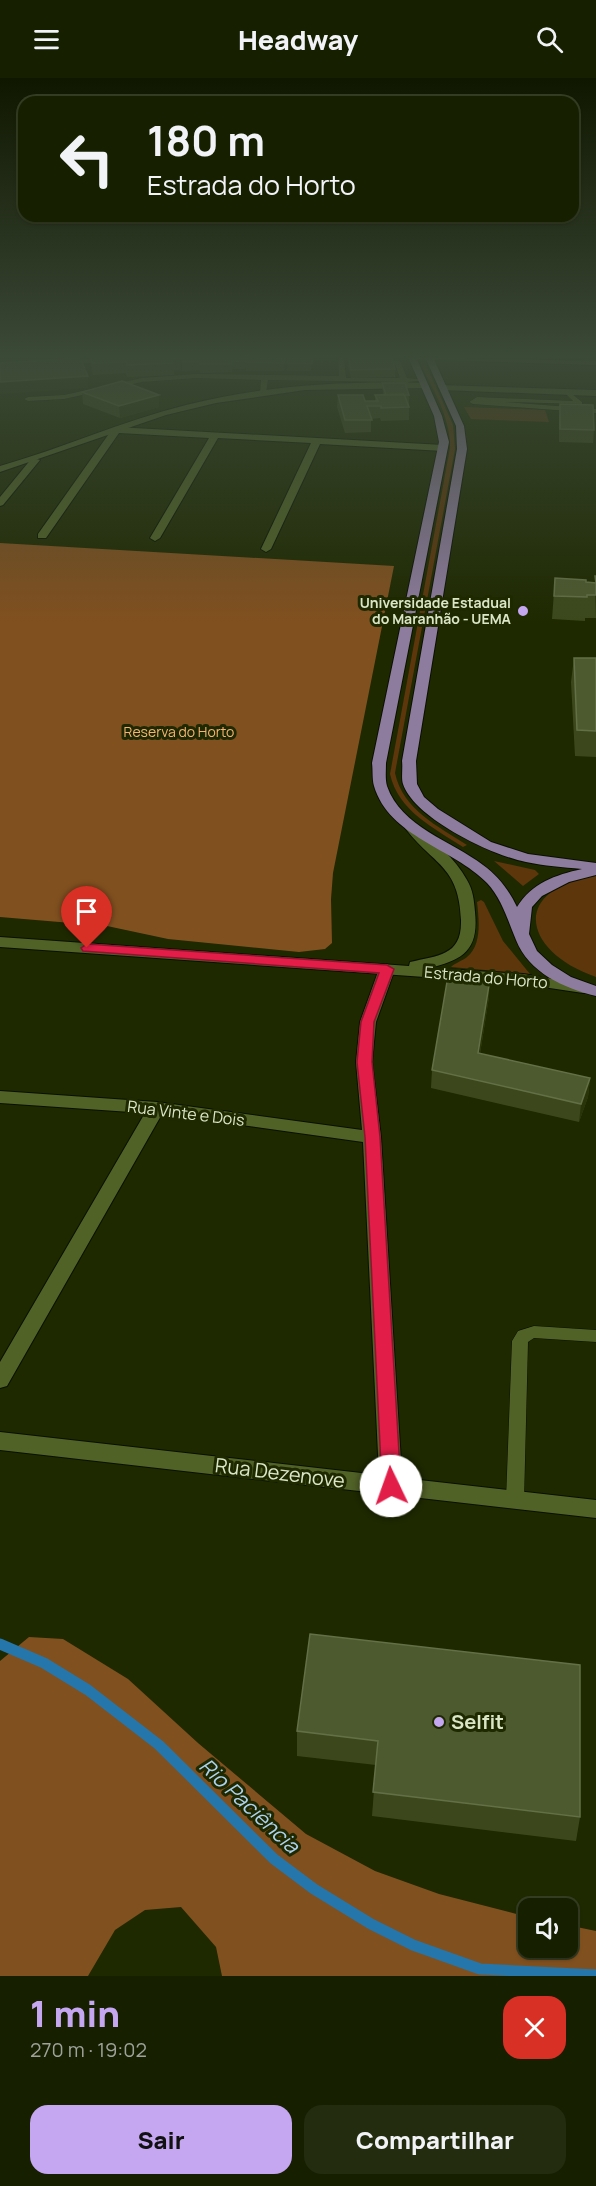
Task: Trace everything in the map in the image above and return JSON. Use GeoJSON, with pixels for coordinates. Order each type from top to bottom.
{"type":"FeatureCollection","features":[{"type":"Feature","properties":{"kind":"main road"},"geometry":{"type":"LineString","coordinates":[[462,446],[409,761],[410,784],[425,806],[486,844],[526,858],[596,869]]}},
{"type":"Feature","properties":{"kind":"main road"},"geometry":{"type":"LineString","coordinates":[[443,448],[378,772],[382,791],[405,820],[484,873],[506,899],[526,946],[540,962],[559,976],[592,991]]}},
{"type":"Feature","properties":{"kind":"main road"},"geometry":{"type":"LineString","coordinates":[[522,933],[526,905],[542,889],[567,877],[596,869]]}},
{"type":"Feature","properties":{"kind":"street"},"geometry":{"type":"LineString","coordinates":[[0,469],[35,460],[74,446]]}},
{"type":"Feature","properties":{"kind":"street"},"geometry":{"type":"LineString","coordinates":[[42,536],[105,446]]}},
{"type":"Feature","properties":{"kind":"street"},"geometry":{"type":"LineString","coordinates":[[156,538],[209,446]]}},
{"type":"Feature","properties":{"kind":"street"},"geometry":{"type":"LineString","coordinates":[[266,549],[315,446]]}},
{"type":"Feature","properties":{"kind":"street"},"geometry":{"type":"LineString","coordinates":[[399,446],[443,448]]}},
{"type":"Feature","properties":{"kind":"street"},"geometry":{"type":"LineString","coordinates":[[0,503],[35,460]]}},
{"type":"Feature","properties":{"kind":"street","name":"Estrada do Horto"},"geometry":{"type":"LineString","coordinates":[[387,969],[429,963],[449,957],[461,950],[470,933],[466,898],[459,878],[405,820]]}},
{"type":"Feature","properties":{"kind":"street","name":"Estrada do Horto"},"geometry":{"type":"LineString","coordinates":[[0,942],[523,979],[592,991]]}},
{"type":"Feature","properties":{"kind":"street"},"geometry":{"type":"LineString","coordinates":[[387,969],[368,1022],[365,1042],[391,1486]]}},
{"type":"Feature","properties":{"kind":"street","name":"Rua Vinte e Dois"},"geometry":{"type":"LineString","coordinates":[[0,1097],[156,1108],[372,1137]]}},
{"type":"Feature","properties":{"kind":"street"},"geometry":{"type":"LineString","coordinates":[[0,1380],[156,1108]]}},
{"type":"Feature","properties":{"kind":"street","name":"Rua Dezenove"},"geometry":{"type":"LineString","coordinates":[[0,1441],[596,1509]]}},
{"type":"Feature","properties":{"kind":"lane"},"geometry":{"type":"LineString","coordinates":[[515,1500],[520,1341],[524,1335],[534,1332],[596,1336]]}},
{"type":"Feature","properties":{"kind":"shaded area"},"geometry":{"type":"Polygon","coordinates":[[[450,446],[455,446],[395,773],[399,786],[414,807],[434,824],[467,845],[463,847],[429,825],[409,808],[394,787],[390,774],[450,446]]]}},
{"type":"Feature","properties":{"kind":"shaded area"},"geometry":{"type":"Polygon","coordinates":[[[494,861],[535,870],[539,874],[523,886],[494,861]]]}},
{"type":"Feature","properties":{"kind":"shaded area"},"geometry":{"type":"Polygon","coordinates":[[[596,876],[596,977],[571,966],[553,952],[541,937],[536,922],[539,907],[549,894],[568,883],[596,876]]]}},
{"type":"Feature","properties":{"kind":"shaded area"},"geometry":{"type":"Polygon","coordinates":[[[481,900],[503,941],[530,974],[451,967],[467,957],[475,946],[478,932],[477,902],[481,900]]]}},
{"type":"Feature","properties":{"kind":"green space","name":"Reserva do Horto"},"geometry":{"type":"Polygon","coordinates":[[[0,543],[394,566],[333,873],[332,943],[325,949],[299,952],[168,939],[107,926],[0,917],[0,543]]]}},
{"type":"Feature","properties":{"kind":"green space"},"geometry":{"type":"Polygon","coordinates":[[[29,1637],[63,1639],[128,1679],[198,1743],[306,1834],[375,1871],[439,1894],[518,1914],[518,1958],[578,1958],[578,1927],[596,1931],[596,1976],[222,1976],[216,1947],[181,1907],[145,1910],[115,1930],[88,1976],[0,1976],[0,1661],[29,1637]]]}},
{"type":"Feature","properties":{"kind":"building"},"geometry":{"type":"Polygon","coordinates":[[[555,578],[596,583],[596,595],[554,596],[555,578]]]}},
{"type":"Feature","properties":{"kind":"building"},"geometry":{"type":"Polygon","coordinates":[[[574,658],[596,658],[596,731],[577,730],[574,658]]]}},
{"type":"Feature","properties":{"kind":"building"},"geometry":{"type":"Polygon","coordinates":[[[448,976],[490,979],[478,1053],[590,1078],[581,1104],[432,1070],[448,976]]]}},
{"type":"Feature","properties":{"kind":"building","name":"Selfit"},"geometry":{"type":"Polygon","coordinates":[[[310,1634],[580,1665],[580,1817],[373,1792],[378,1741],[297,1731],[310,1634]]]}},
{"type":"Feature","properties":{"kind":"waterway","name":"Rio Paciência"},"geometry":{"type":"LineString","coordinates":[[0,1644],[44,1663],[88,1690],[159,1745],[274,1859],[314,1889],[371,1924],[413,1945],[480,1969],[596,1975]]}},
{"type":"Feature","properties":{"kind":"place","name":"Universidade Estadual do Maranhão - UEMA"},"geometry":{"type":"Point","coordinates":[523,611]}},
{"type":"Feature","properties":{"kind":"place","name":"Selfit"},"geometry":{"type":"Point","coordinates":[439,1722]}},
{"type":"Feature","properties":{"kind":"route"},"geometry":{"type":"LineString","coordinates":[[87,948],[387,969],[368,1022],[364,1062],[372,1137],[391,1486]]}}]}
